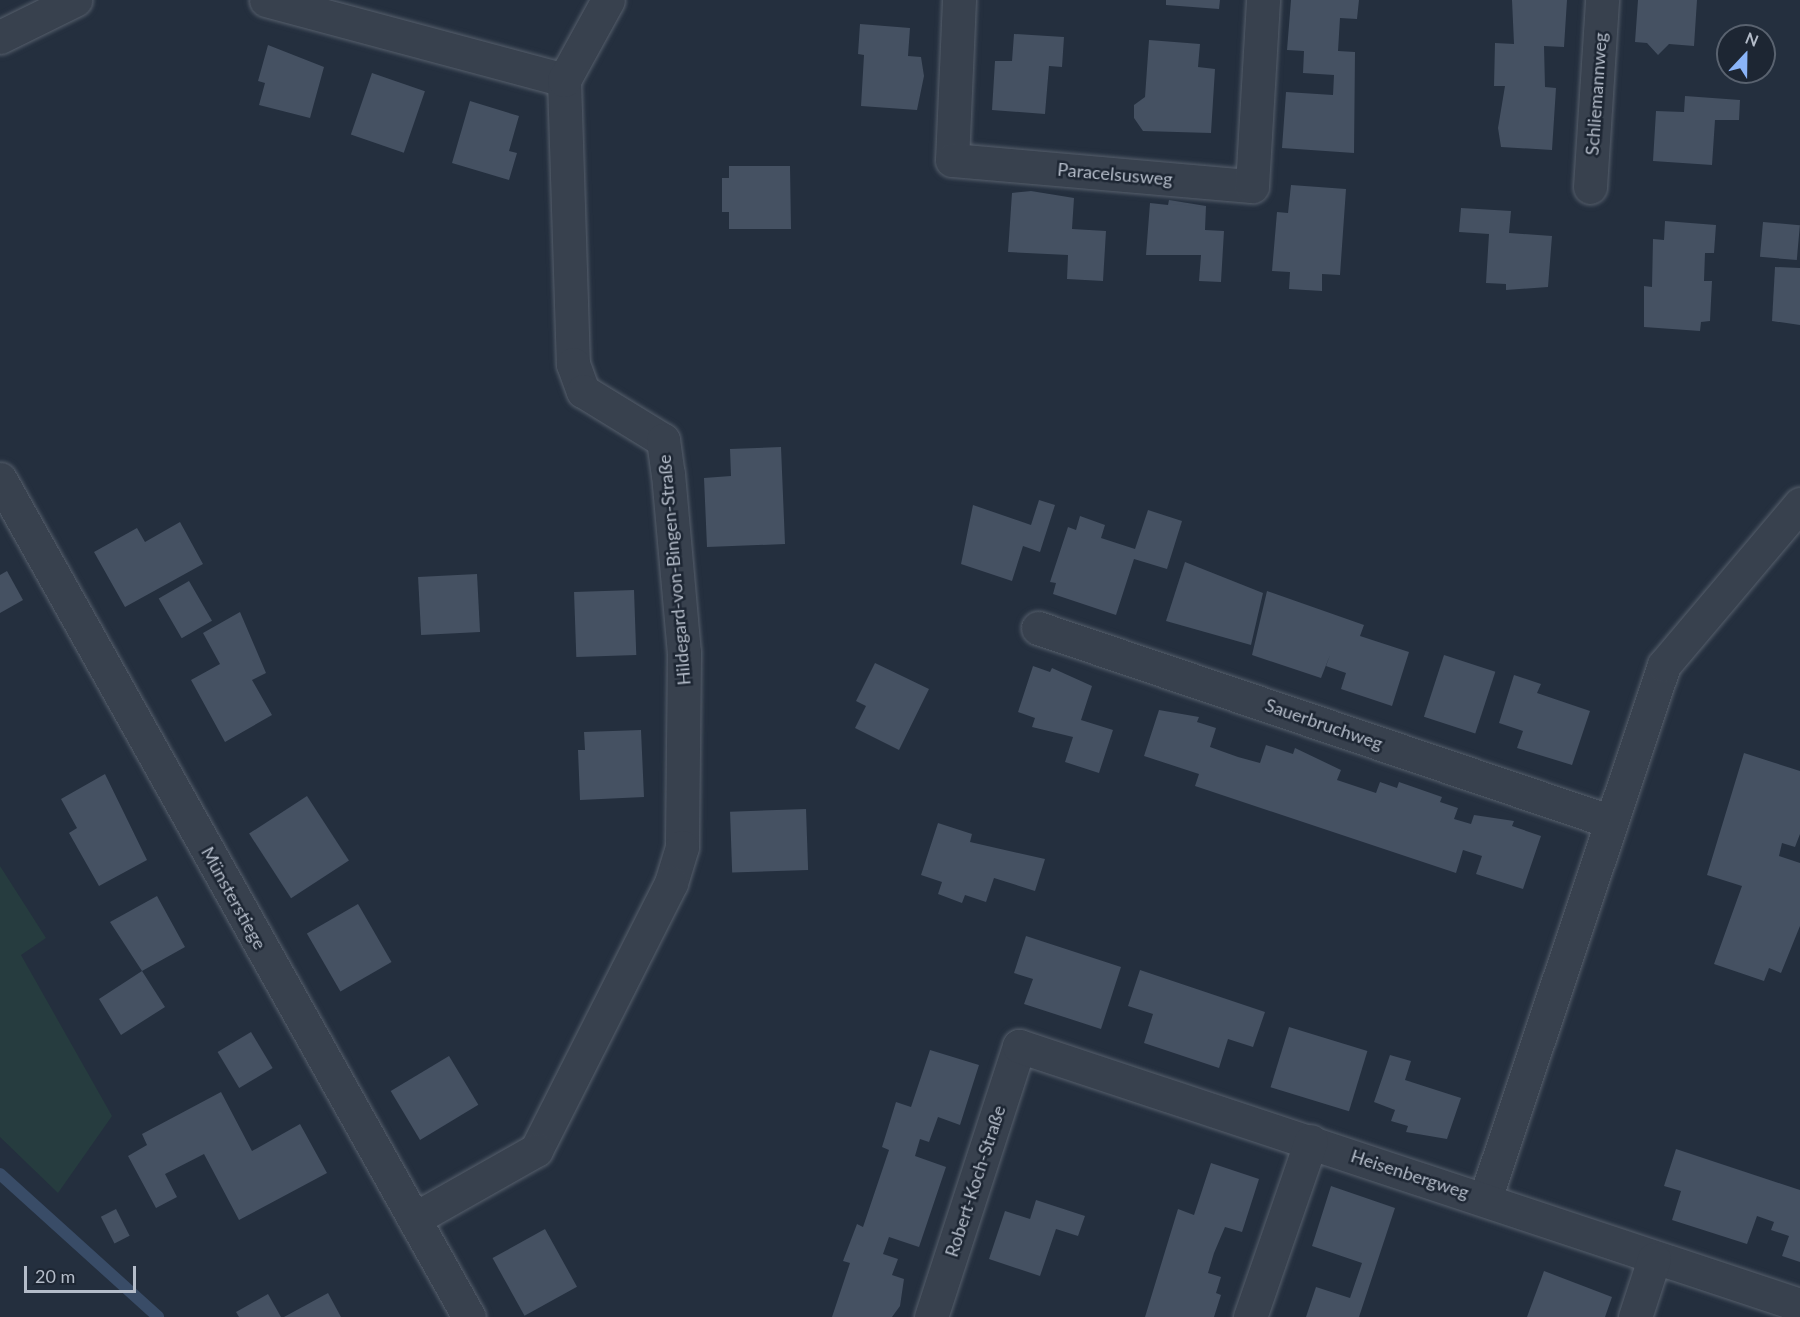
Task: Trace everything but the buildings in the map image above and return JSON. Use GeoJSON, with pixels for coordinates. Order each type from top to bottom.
{"type":"FeatureCollection","features":[{"type":"Feature","properties":{"kind":"street"},"geometry":{"type":"LineString","coordinates":[[0,37],[75,0]]}},
{"type":"Feature","properties":{"kind":"street"},"geometry":{"type":"LineString","coordinates":[[281,2],[564,80],[608,0]]}},
{"type":"Feature","properties":{"kind":"street","name":"Paracelsusweg"},"geometry":{"type":"LineString","coordinates":[[959,0],[952,160],[1252,186],[1263,0]]}},
{"type":"Feature","properties":{"kind":"street","name":"Schliemannweg"},"geometry":{"type":"LineString","coordinates":[[1590,187],[1602,0]]}},
{"type":"Feature","properties":{"kind":"street","name":"Hildegard-von-Bingen-Straße"},"geometry":{"type":"LineString","coordinates":[[414,1219],[536,1150],[671,884],[682,847],[684,652],[663,440],[583,391],[573,364],[564,80]]}},
{"type":"Feature","properties":{"kind":"street","name":"Münsterstiege"},"geometry":{"type":"LineString","coordinates":[[0,479],[469,1317]]}},
{"type":"Feature","properties":{"kind":"street"},"geometry":{"type":"LineString","coordinates":[[1485,1199],[1609,821],[1665,665],[1800,504]]}},
{"type":"Feature","properties":{"kind":"street","name":"Sauerbruchweg"},"geometry":{"type":"LineString","coordinates":[[1038,628],[1609,821]]}},
{"type":"Feature","properties":{"kind":"street","name":"Heisenbergweg"},"geometry":{"type":"LineString","coordinates":[[1019,1046],[1485,1199],[1654,1259],[1800,1305]]}},
{"type":"Feature","properties":{"kind":"street","name":"Robert-Koch-Straße"},"geometry":{"type":"LineString","coordinates":[[931,1317],[1019,1046]]}},
{"type":"Feature","properties":{"kind":"street"},"geometry":{"type":"LineString","coordinates":[[1250,1317],[1311,1141]]}},
{"type":"Feature","properties":{"kind":"street"},"geometry":{"type":"LineString","coordinates":[[1635,1317],[1654,1259]]}},
{"type":"Feature","properties":{"kind":"green space"},"geometry":{"type":"Polygon","coordinates":[[[0,866],[46,938],[21,955],[112,1116],[58,1193],[0,1137],[0,866]]]}},
{"type":"Feature","properties":{"kind":"waterway"},"geometry":{"type":"LineString","coordinates":[[0,1174],[158,1317]]}}]}
